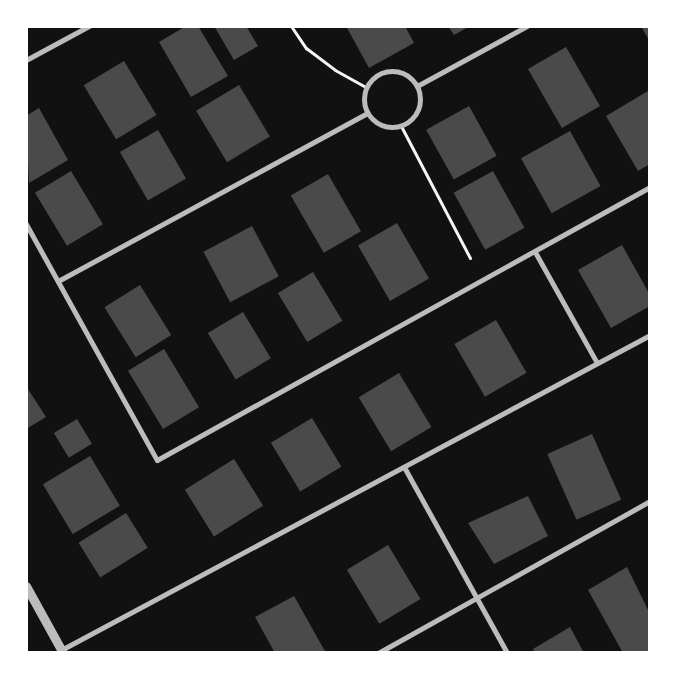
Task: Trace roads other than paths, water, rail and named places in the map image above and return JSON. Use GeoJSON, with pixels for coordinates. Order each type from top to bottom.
{"type":"FeatureCollection","features":[{"type":"Feature","properties":{"kind":"street"},"geometry":{"type":"LineString","coordinates":[[26,60],[89,26]]}},
{"type":"Feature","properties":{"kind":"street"},"geometry":{"type":"LineString","coordinates":[[417,86],[527,26]]}},
{"type":"Feature","properties":{"kind":"street"},"geometry":{"type":"LineString","coordinates":[[387,71],[404,74],[417,86],[420,96],[416,114],[401,126],[382,126],[367,113],[364,105],[366,87],[378,74],[387,71]]}},
{"type":"Feature","properties":{"kind":"street"},"geometry":{"type":"LineString","coordinates":[[58,281],[367,113]]}},
{"type":"Feature","properties":{"kind":"street"},"geometry":{"type":"LineString","coordinates":[[26,224],[157,460],[650,187]]}},
{"type":"Feature","properties":{"kind":"street"},"geometry":{"type":"LineString","coordinates":[[535,252],[597,363]]}},
{"type":"Feature","properties":{"kind":"street"},"geometry":{"type":"LineString","coordinates":[[26,586],[62,651],[650,336]]}},
{"type":"Feature","properties":{"kind":"street"},"geometry":{"type":"LineString","coordinates":[[404,467],[507,653]]}},
{"type":"Feature","properties":{"kind":"street"},"geometry":{"type":"LineString","coordinates":[[378,653],[650,501]]}}]}
